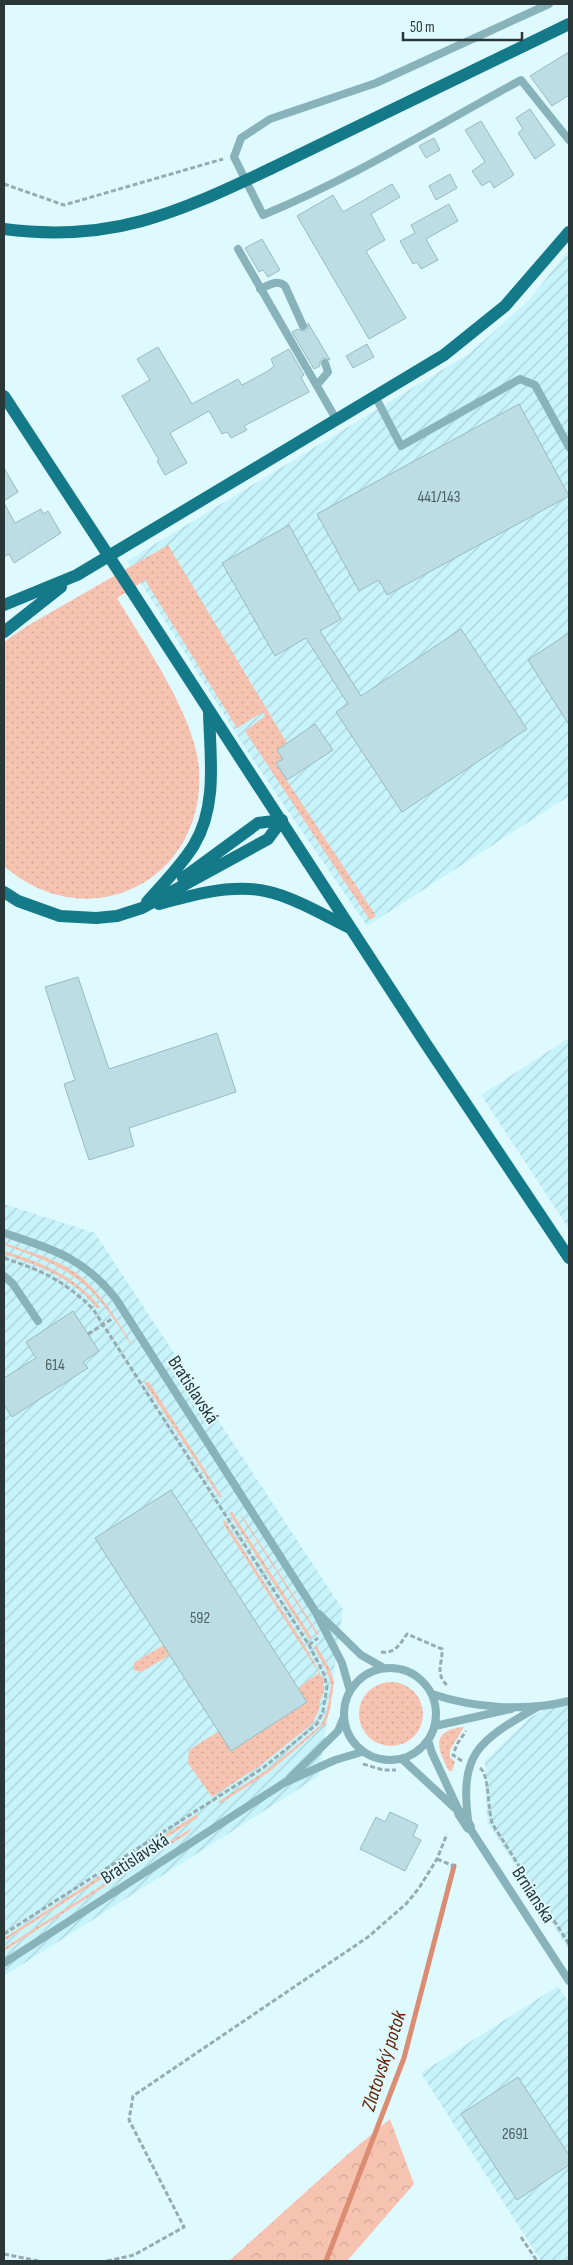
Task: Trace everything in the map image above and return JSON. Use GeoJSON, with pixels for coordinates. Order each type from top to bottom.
{"type":"FeatureCollection","features":[{"type":"Feature","properties":{"kind":"main road"},"geometry":{"type":"LineString","coordinates":[[4,229],[35,233],[72,234],[108,230],[144,222],[207,199],[569,24]]}},
{"type":"Feature","properties":{"kind":"main road"},"geometry":{"type":"LineString","coordinates":[[4,632],[77,575],[444,355],[484,324],[523,286],[569,232]]}},
{"type":"Feature","properties":{"kind":"main road"},"geometry":{"type":"LineString","coordinates":[[4,396],[209,712],[282,820],[350,928],[569,1258]]}},
{"type":"Feature","properties":{"kind":"main road"},"geometry":{"type":"LineString","coordinates":[[4,605],[77,575]]}},
{"type":"Feature","properties":{"kind":"main road"},"geometry":{"type":"LineString","coordinates":[[142,908],[194,844],[207,814],[211,779],[209,712]]}},
{"type":"Feature","properties":{"kind":"main road"},"geometry":{"type":"LineString","coordinates":[[142,908],[258,823],[282,820]]}},
{"type":"Feature","properties":{"kind":"main road"},"geometry":{"type":"LineString","coordinates":[[142,908],[268,839],[282,820]]}},
{"type":"Feature","properties":{"kind":"main road"},"geometry":{"type":"LineString","coordinates":[[4,892],[18,902],[44,912],[78,918],[117,916],[204,892],[252,889],[295,902],[350,928]]}},
{"type":"Feature","properties":{"kind":"street"},"geometry":{"type":"LineString","coordinates":[[460,1813],[469,1827]]}},
{"type":"Feature","properties":{"kind":"lane"},"geometry":{"type":"LineString","coordinates":[[549,4],[376,83],[270,119],[242,138],[234,156],[263,215],[310,196],[362,169],[521,80],[569,140]]}},
{"type":"Feature","properties":{"kind":"lane"},"geometry":{"type":"LineString","coordinates":[[238,249],[336,419]]}},
{"type":"Feature","properties":{"kind":"lane"},"geometry":{"type":"LineString","coordinates":[[260,289],[276,282],[285,286],[303,326]]}},
{"type":"Feature","properties":{"kind":"lane"},"geometry":{"type":"LineString","coordinates":[[317,384],[328,372],[325,363]]}},
{"type":"Feature","properties":{"kind":"lane"},"geometry":{"type":"LineString","coordinates":[[375,396],[401,446],[520,379],[535,384],[569,447]]}},
{"type":"Feature","properties":{"kind":"lane","name":"Bratislavská"},"geometry":{"type":"LineString","coordinates":[[4,1233],[63,1254],[90,1270],[104,1282],[315,1611]]}},
{"type":"Feature","properties":{"kind":"lane"},"geometry":{"type":"LineString","coordinates":[[4,1276],[14,1284],[38,1321]]}},
{"type":"Feature","properties":{"kind":"lane"},"geometry":{"type":"LineString","coordinates":[[315,1611],[361,1655],[384,1668],[405,1671],[416,1676],[432,1694],[436,1710],[435,1726],[421,1749],[402,1759],[381,1760],[362,1752],[346,1731],[344,1704],[350,1691],[359,1680],[371,1672],[384,1668]]}},
{"type":"Feature","properties":{"kind":"lane"},"geometry":{"type":"LineString","coordinates":[[315,1611],[342,1663],[350,1691]]}},
{"type":"Feature","properties":{"kind":"lane"},"geometry":{"type":"LineString","coordinates":[[432,1694],[456,1701],[515,1708]]}},
{"type":"Feature","properties":{"kind":"lane"},"geometry":{"type":"LineString","coordinates":[[435,1726],[515,1708],[539,1706],[569,1700]]}},
{"type":"Feature","properties":{"kind":"lane"},"geometry":{"type":"LineString","coordinates":[[469,1827],[466,1785],[468,1772],[476,1752],[493,1734],[539,1706]]}},
{"type":"Feature","properties":{"kind":"lane"},"geometry":{"type":"LineString","coordinates":[[284,1783],[338,1731],[344,1718]]}},
{"type":"Feature","properties":{"kind":"lane"},"geometry":{"type":"LineString","coordinates":[[428,1740],[435,1760],[460,1813]]}},
{"type":"Feature","properties":{"kind":"lane"},"geometry":{"type":"LineString","coordinates":[[284,1783],[335,1760],[362,1752]]}},
{"type":"Feature","properties":{"kind":"lane"},"geometry":{"type":"LineString","coordinates":[[402,1759],[460,1813]]}},
{"type":"Feature","properties":{"kind":"lane","name":"Bratislavská"},"geometry":{"type":"LineString","coordinates":[[4,1963],[284,1783]]}},
{"type":"Feature","properties":{"kind":"lane","name":"Brnianska"},"geometry":{"type":"LineString","coordinates":[[469,1827],[569,1982]]}},
{"type":"Feature","properties":{"kind":"path"},"geometry":{"type":"LineString","coordinates":[[4,184],[64,205],[234,156]]}},
{"type":"Feature","properties":{"kind":"path"},"geometry":{"type":"LineString","coordinates":[[4,1258],[48,1274],[68,1286],[93,1309],[309,1645],[324,1674],[327,1691],[323,1711],[317,1724],[263,1768],[4,1934]]}},
{"type":"Feature","properties":{"kind":"path"},"geometry":{"type":"LineString","coordinates":[[88,1334],[112,1319]]}},
{"type":"Feature","properties":{"kind":"path"},"geometry":{"type":"LineString","coordinates":[[378,1652],[392,1651],[398,1648],[407,1634],[442,1649],[439,1672],[444,1683],[453,1688]]}},
{"type":"Feature","properties":{"kind":"path"},"geometry":{"type":"LineString","coordinates":[[460,1760],[453,1756],[453,1751],[467,1729]]}},
{"type":"Feature","properties":{"kind":"path"},"geometry":{"type":"LineString","coordinates":[[356,1763],[401,1771]]}},
{"type":"Feature","properties":{"kind":"path"},"geometry":{"type":"LineString","coordinates":[[485,1773],[488,1809],[493,1825],[569,1944]]}},
{"type":"Feature","properties":{"kind":"path"},"geometry":{"type":"LineString","coordinates":[[107,2261],[134,2256],[184,2227],[128,2120],[132,2096],[368,1937],[406,1904],[437,1859],[447,1834]]}},
{"type":"Feature","properties":{"kind":"path"},"geometry":{"type":"LineString","coordinates":[[437,1859],[454,1866]]}},
{"type":"Feature","properties":{"kind":"path"},"geometry":{"type":"LineString","coordinates":[[521,2238],[536,2261]]}},
{"type":"Feature","properties":{"kind":"path"},"geometry":{"type":"LineString","coordinates":[[4,2254],[39,2261]]}},
{"type":"Feature","properties":{"kind":"shaded area"},"geometry":{"type":"Polygon","coordinates":[[[569,250],[569,796],[367,926],[251,757],[127,561],[470,353],[528,301],[569,250]]]}},
{"type":"Feature","properties":{"kind":"shaded area"},"geometry":{"type":"Polygon","coordinates":[[[569,1038],[569,1229],[481,1095],[569,1038]]]}},
{"type":"Feature","properties":{"kind":"shaded area"},"geometry":{"type":"Polygon","coordinates":[[[4,1204],[95,1233],[343,1610],[319,1776],[4,1976],[4,1204]]]}},
{"type":"Feature","properties":{"kind":"shaded area"},"geometry":{"type":"Polygon","coordinates":[[[569,1696],[569,1950],[487,1821],[485,1761],[529,1718],[569,1696]]]}},
{"type":"Feature","properties":{"kind":"shaded area"},"geometry":{"type":"Polygon","coordinates":[[[558,1986],[569,2003],[569,2261],[541,2261],[421,2073],[558,1986]]]}},
{"type":"Feature","properties":{"kind":"green space"},"geometry":{"type":"Polygon","coordinates":[[[168,545],[287,743],[277,750],[283,759],[276,764],[376,916],[370,920],[245,731],[265,716],[263,712],[237,728],[145,580],[117,598],[167,680],[188,726],[195,748],[199,768],[196,807],[184,841],[163,868],[136,887],[105,897],[71,898],[37,888],[4,866],[4,642],[27,626],[168,545]]]}},
{"type":"Feature","properties":{"kind":"green space"},"geometry":{"type":"Polygon","coordinates":[[[4,1243],[50,1259],[76,1273],[102,1299],[132,1346],[105,1307],[80,1281],[49,1262],[4,1245],[4,1243]]]}},
{"type":"Feature","properties":{"kind":"green space"},"geometry":{"type":"Polygon","coordinates":[[[4,1251],[44,1265],[68,1279],[80,1287],[100,1307],[97,1308],[77,1289],[55,1274],[4,1254],[4,1251]]]}},
{"type":"Feature","properties":{"kind":"green space"},"geometry":{"type":"Polygon","coordinates":[[[144,1382],[149,1382],[222,1497],[220,1498],[144,1382]]]}},
{"type":"Feature","properties":{"kind":"green space"},"geometry":{"type":"Polygon","coordinates":[[[232,1512],[312,1638],[309,1639],[229,1513],[232,1512]]]}},
{"type":"Feature","properties":{"kind":"green space"},"geometry":{"type":"Polygon","coordinates":[[[239,1513],[245,1520],[319,1635],[317,1635],[239,1513]]]}},
{"type":"Feature","properties":{"kind":"green space"},"geometry":{"type":"Polygon","coordinates":[[[223,1518],[305,1646],[323,1679],[324,1691],[319,1710],[312,1724],[261,1765],[212,1797],[188,1763],[189,1750],[219,1731],[232,1751],[307,1702],[298,1688],[319,1673],[224,1525],[223,1518]]]}},
{"type":"Feature","properties":{"kind":"green space"},"geometry":{"type":"Polygon","coordinates":[[[164,1645],[170,1655],[141,1672],[133,1670],[135,1662],[164,1645]]]}},
{"type":"Feature","properties":{"kind":"green space"},"geometry":{"type":"Polygon","coordinates":[[[316,1645],[329,1667],[334,1682],[330,1710],[325,1724],[269,1772],[221,1803],[218,1802],[268,1769],[321,1725],[327,1711],[331,1685],[327,1671],[314,1647],[316,1645]]]}},
{"type":"Feature","properties":{"kind":"green space"},"geometry":{"type":"Polygon","coordinates":[[[385,1682],[397,1682],[414,1691],[421,1702],[423,1714],[421,1726],[414,1737],[397,1746],[385,1746],[373,1741],[364,1732],[359,1720],[359,1708],[364,1696],[373,1687],[385,1682]]]}},
{"type":"Feature","properties":{"kind":"green space"},"geometry":{"type":"Polygon","coordinates":[[[464,1727],[450,1750],[450,1757],[455,1762],[452,1771],[449,1771],[440,1748],[441,1736],[453,1729],[464,1727]]]}},
{"type":"Feature","properties":{"kind":"green space"},"geometry":{"type":"Polygon","coordinates":[[[197,1814],[197,1818],[4,1941],[4,1938],[197,1814]]]}},
{"type":"Feature","properties":{"kind":"green space"},"geometry":{"type":"Polygon","coordinates":[[[193,1827],[187,1834],[4,1951],[4,1948],[193,1827]]]}},
{"type":"Feature","properties":{"kind":"green space"},"geometry":{"type":"Polygon","coordinates":[[[390,2119],[414,2184],[347,2261],[229,2261],[348,2154],[390,2119]]]}},
{"type":"Feature","properties":{"kind":"building"},"geometry":{"type":"Polygon","coordinates":[[[569,52],[569,95],[552,106],[530,76],[569,52]]]}},
{"type":"Feature","properties":{"kind":"building"},"geometry":{"type":"Polygon","coordinates":[[[530,109],[555,145],[535,159],[518,133],[523,129],[516,118],[530,109]]]}},
{"type":"Feature","properties":{"kind":"building"},"geometry":{"type":"Polygon","coordinates":[[[481,121],[514,175],[494,188],[490,181],[482,186],[472,171],[485,162],[465,130],[481,121]]]}},
{"type":"Feature","properties":{"kind":"building"},"geometry":{"type":"Polygon","coordinates":[[[434,138],[440,150],[426,158],[419,146],[434,138]]]}},
{"type":"Feature","properties":{"kind":"building"},"geometry":{"type":"Polygon","coordinates":[[[450,174],[457,188],[436,200],[429,186],[450,174]]]}},
{"type":"Feature","properties":{"kind":"building"},"geometry":{"type":"Polygon","coordinates":[[[392,184],[400,197],[371,214],[385,240],[366,251],[406,318],[369,339],[297,216],[333,195],[343,212],[392,184]]]}},
{"type":"Feature","properties":{"kind":"building"},"geometry":{"type":"Polygon","coordinates":[[[449,204],[458,221],[426,239],[438,260],[421,269],[417,262],[413,264],[400,241],[415,233],[411,225],[449,204]]]}},
{"type":"Feature","properties":{"kind":"building"},"geometry":{"type":"Polygon","coordinates":[[[262,239],[280,270],[268,277],[263,270],[259,272],[245,248],[262,239]]]}},
{"type":"Feature","properties":{"kind":"building"},"geometry":{"type":"Polygon","coordinates":[[[308,323],[330,360],[323,358],[320,361],[320,366],[314,369],[292,332],[298,329],[306,331],[308,323]]]}},
{"type":"Feature","properties":{"kind":"building"},"geometry":{"type":"Polygon","coordinates":[[[367,344],[374,357],[353,368],[346,356],[367,344]]]}},
{"type":"Feature","properties":{"kind":"building"},"geometry":{"type":"Polygon","coordinates":[[[158,347],[192,404],[238,379],[242,385],[268,371],[274,366],[271,359],[289,349],[304,375],[301,377],[309,392],[244,426],[247,430],[231,438],[227,432],[222,434],[209,411],[170,433],[187,463],[165,475],[157,461],[159,460],[122,396],[150,380],[137,359],[158,347]]]}},
{"type":"Feature","properties":{"kind":"building"},"geometry":{"type":"Polygon","coordinates":[[[519,404],[569,496],[387,595],[379,580],[359,591],[317,514],[519,404]]]}},
{"type":"Feature","properties":{"kind":"building"},"geometry":{"type":"Polygon","coordinates":[[[4,468],[18,492],[4,501],[4,468]]]}},
{"type":"Feature","properties":{"kind":"building"},"geometry":{"type":"Polygon","coordinates":[[[4,503],[15,523],[41,509],[43,514],[48,511],[61,533],[14,563],[9,554],[4,557],[4,503]]]}},
{"type":"Feature","properties":{"kind":"building"},"geometry":{"type":"Polygon","coordinates":[[[289,525],[341,619],[320,631],[361,696],[461,629],[527,729],[402,812],[336,712],[348,704],[306,638],[275,656],[222,563],[289,525]]]}},
{"type":"Feature","properties":{"kind":"building"},"geometry":{"type":"Polygon","coordinates":[[[569,633],[569,725],[528,660],[569,633]]]}},
{"type":"Feature","properties":{"kind":"building"},"geometry":{"type":"Polygon","coordinates":[[[315,724],[333,750],[287,780],[276,763],[283,759],[277,750],[315,724]]]}},
{"type":"Feature","properties":{"kind":"building"},"geometry":{"type":"Polygon","coordinates":[[[78,977],[109,1069],[217,1033],[236,1092],[129,1128],[134,1146],[89,1160],[64,1084],[75,1080],[45,987],[78,977]]]}},
{"type":"Feature","properties":{"kind":"building"},"geometry":{"type":"Polygon","coordinates":[[[73,1311],[99,1351],[83,1362],[88,1368],[12,1417],[4,1405],[4,1378],[36,1358],[26,1342],[73,1311]]]}},
{"type":"Feature","properties":{"kind":"building"},"geometry":{"type":"Polygon","coordinates":[[[171,1490],[307,1702],[231,1751],[95,1538],[171,1490]]]}},
{"type":"Feature","properties":{"kind":"building"},"geometry":{"type":"Polygon","coordinates":[[[390,1812],[418,1825],[413,1836],[421,1840],[405,1871],[360,1849],[376,1817],[385,1822],[390,1812]]]}},
{"type":"Feature","properties":{"kind":"building"},"geometry":{"type":"Polygon","coordinates":[[[518,2077],[569,2155],[569,2165],[517,2200],[461,2114],[518,2077]]]}},
{"type":"Feature","properties":{"kind":"waterway","name":"Zlatovský potok"},"geometry":{"type":"LineString","coordinates":[[326,2261],[404,2058],[454,1866]]}}]}
